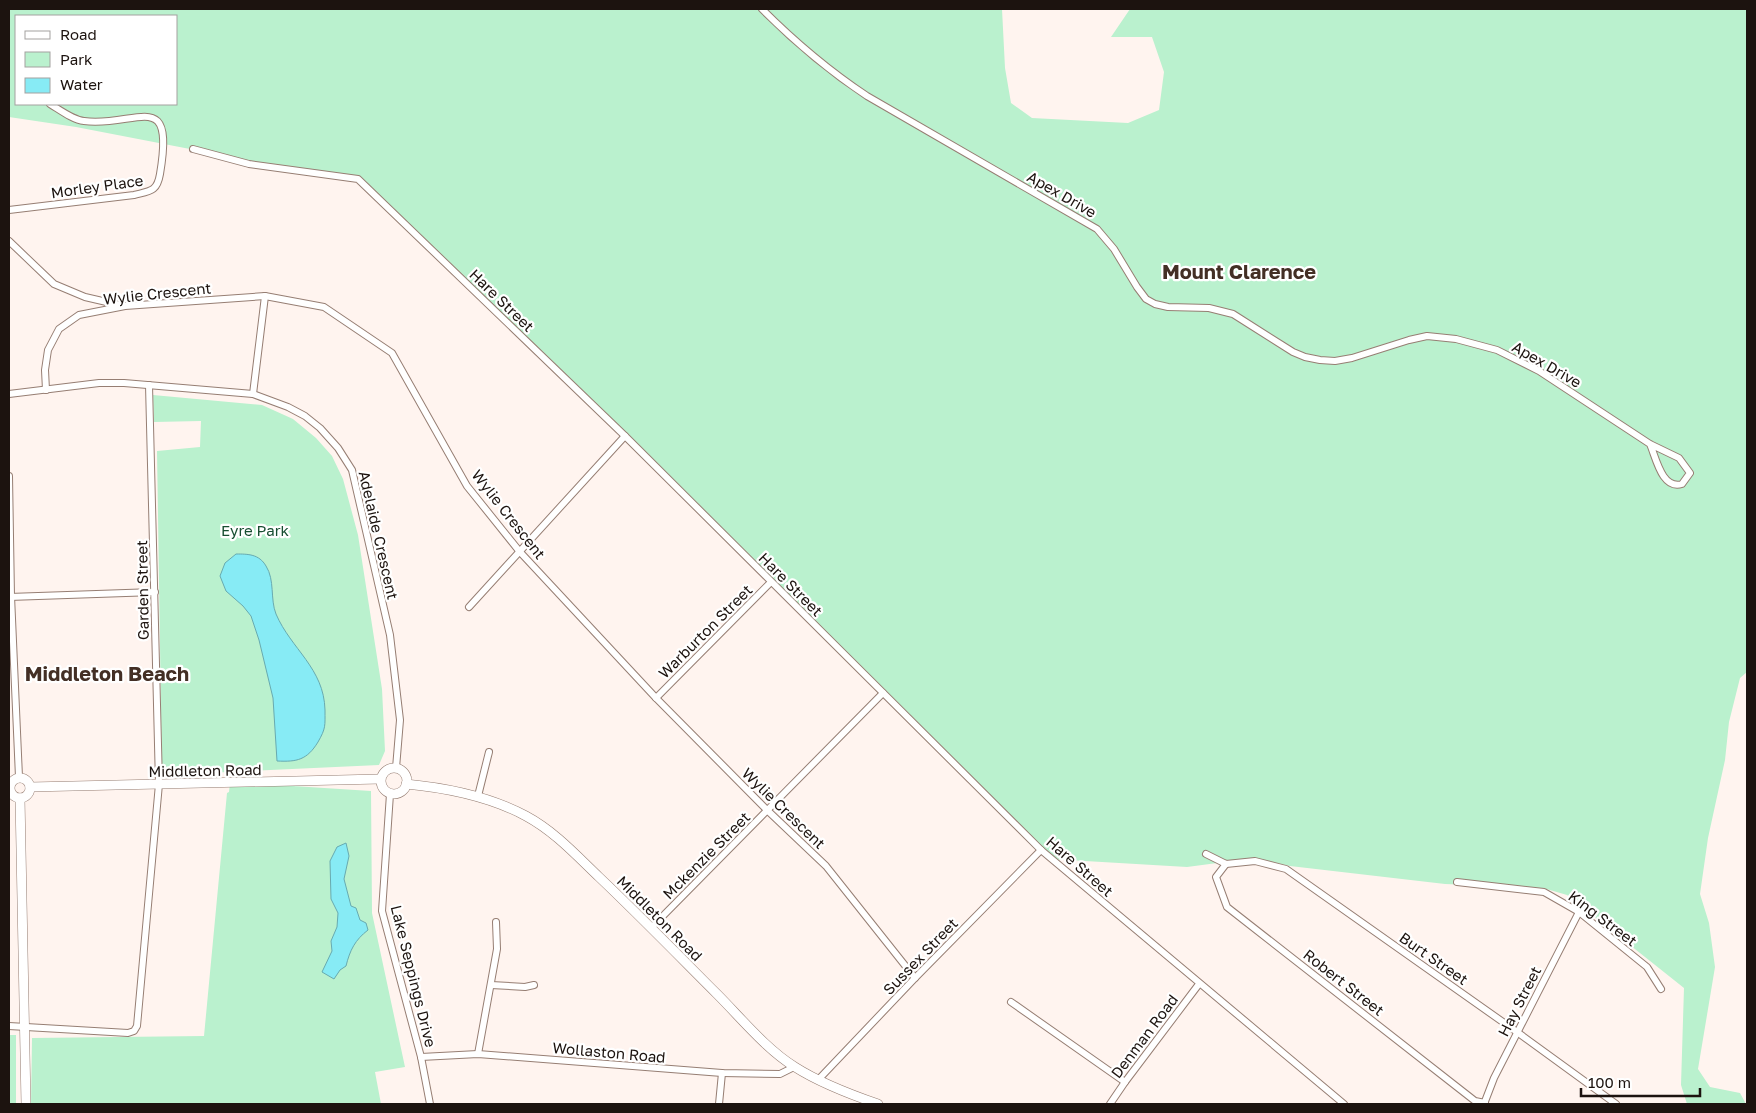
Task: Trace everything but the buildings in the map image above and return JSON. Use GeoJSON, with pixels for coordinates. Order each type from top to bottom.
{"type":"FeatureCollection","features":[{"type":"Feature","properties":{"kind":"main road"},"geometry":{"type":"LineString","coordinates":[[396,768],[405,774],[406,784],[400,792],[390,794],[382,788],[380,779],[386,770],[396,768]]}},
{"type":"Feature","properties":{"kind":"main road"},"geometry":{"type":"LineString","coordinates":[[19,777],[27,780],[30,787],[27,795],[20,798],[13,795],[9,788],[12,781],[19,777]]}},
{"type":"Feature","properties":{"kind":"main road","name":"Middleton Road"},"geometry":{"type":"LineString","coordinates":[[30,787],[380,779]]}},
{"type":"Feature","properties":{"kind":"main road","name":"Middleton Road"},"geometry":{"type":"LineString","coordinates":[[406,784],[437,787],[478,796],[527,816],[558,838],[652,927],[751,1029],[794,1066],[818,1080],[877,1104]]}},
{"type":"Feature","properties":{"kind":"main road"},"geometry":{"type":"LineString","coordinates":[[20,798],[26,1104]]}},
{"type":"Feature","properties":{"kind":"street","name":"Apex Drive"},"geometry":{"type":"LineString","coordinates":[[762,9],[814,57],[866,96],[1097,230],[1114,249],[1146,299],[1155,304],[1168,307],[1209,308],[1233,314],[1293,352],[1320,360],[1336,361],[1352,358],[1427,336],[1456,339],[1497,350],[1539,371],[1650,444],[1679,458],[1690,473],[1682,484],[1668,482],[1663,476],[1650,444]]}},
{"type":"Feature","properties":{"kind":"street","name":"Morley Place"},"geometry":{"type":"LineString","coordinates":[[9,210],[134,195],[153,190],[158,184],[163,149],[163,130],[159,121],[152,117],[104,122],[82,121],[52,105]]}},
{"type":"Feature","properties":{"kind":"street","name":"Hare Street"},"geometry":{"type":"LineString","coordinates":[[193,149],[249,164],[358,179],[625,436],[1041,850],[1344,1104]]}},
{"type":"Feature","properties":{"kind":"street"},"geometry":{"type":"LineString","coordinates":[[9,241],[54,284],[85,297],[125,306]]}},
{"type":"Feature","properties":{"kind":"street"},"geometry":{"type":"LineString","coordinates":[[253,394],[265,296]]}},
{"type":"Feature","properties":{"kind":"street","name":"Wylie Crescent"},"geometry":{"type":"LineString","coordinates":[[46,390],[45,370],[48,350],[59,329],[79,315],[125,306],[265,296],[324,307],[392,354],[468,486],[520,552],[656,698],[767,810],[826,866],[915,978]]}},
{"type":"Feature","properties":{"kind":"street","name":"Adelaide Crescent"},"geometry":{"type":"LineString","coordinates":[[9,394],[99,383],[124,383],[253,394],[288,407],[305,416],[320,428],[338,448],[352,470],[390,635],[400,720],[396,768]]}},
{"type":"Feature","properties":{"kind":"street","name":"Garden Street"},"geometry":{"type":"LineString","coordinates":[[24,1027],[128,1033],[134,1031],[138,1026],[159,784],[149,385]]}},
{"type":"Feature","properties":{"kind":"street"},"geometry":{"type":"LineString","coordinates":[[469,607],[625,436]]}},
{"type":"Feature","properties":{"kind":"street"},"geometry":{"type":"LineString","coordinates":[[9,476],[10,596],[19,777]]}},
{"type":"Feature","properties":{"kind":"street","name":"Warburton Street"},"geometry":{"type":"LineString","coordinates":[[656,698],[771,582]]}},
{"type":"Feature","properties":{"kind":"street"},"geometry":{"type":"LineString","coordinates":[[10,596],[155,592]]}},
{"type":"Feature","properties":{"kind":"street","name":"Mckenzie Street"},"geometry":{"type":"LineString","coordinates":[[652,927],[883,693]]}},
{"type":"Feature","properties":{"kind":"street"},"geometry":{"type":"LineString","coordinates":[[478,796],[489,752]]}},
{"type":"Feature","properties":{"kind":"street","name":"Lake Seppings Drive"},"geometry":{"type":"LineString","coordinates":[[390,794],[382,911],[421,1057],[430,1104]]}},
{"type":"Feature","properties":{"kind":"street","name":"Sussex Street"},"geometry":{"type":"LineString","coordinates":[[818,1080],[1041,850]]}},
{"type":"Feature","properties":{"kind":"street"},"geometry":{"type":"LineString","coordinates":[[1206,854],[1226,864]]}},
{"type":"Feature","properties":{"kind":"street","name":"Burt Street"},"geometry":{"type":"LineString","coordinates":[[1226,864],[1255,861],[1286,869],[1616,1104]]}},
{"type":"Feature","properties":{"kind":"street","name":"Robert Street"},"geometry":{"type":"LineString","coordinates":[[1226,864],[1216,877],[1228,907],[1475,1101],[1484,1104]]}},
{"type":"Feature","properties":{"kind":"street","name":"King Street"},"geometry":{"type":"LineString","coordinates":[[1457,882],[1544,892],[1579,912],[1647,967],[1661,989]]}},
{"type":"Feature","properties":{"kind":"street","name":"Hay Street"},"geometry":{"type":"LineString","coordinates":[[1484,1104],[1494,1078],[1579,912]]}},
{"type":"Feature","properties":{"kind":"street"},"geometry":{"type":"LineString","coordinates":[[478,1054],[497,949],[496,922]]}},
{"type":"Feature","properties":{"kind":"street"},"geometry":{"type":"LineString","coordinates":[[491,985],[525,987],[534,984]]}},
{"type":"Feature","properties":{"kind":"street","name":"Denman Road"},"geometry":{"type":"LineString","coordinates":[[1110,1104],[1124,1082],[1199,984]]}},
{"type":"Feature","properties":{"kind":"street"},"geometry":{"type":"LineString","coordinates":[[1011,1002],[1124,1082]]}},
{"type":"Feature","properties":{"kind":"street"},"geometry":{"type":"LineString","coordinates":[[9,1026],[24,1027]]}},
{"type":"Feature","properties":{"kind":"street","name":"Wollaston Road"},"geometry":{"type":"LineString","coordinates":[[421,1057],[478,1054],[722,1074],[780,1074],[794,1066]]}},
{"type":"Feature","properties":{"kind":"street"},"geometry":{"type":"LineString","coordinates":[[719,1104],[722,1074]]}},
{"type":"Feature","properties":{"kind":"green space"},"geometry":{"type":"Polygon","coordinates":[[[9,9],[1002,9],[1005,68],[1011,103],[1032,118],[1128,123],[1159,110],[1164,72],[1152,37],[1111,37],[1130,9],[1747,9],[1747,672],[1740,678],[1729,722],[1725,760],[1708,838],[1700,894],[1709,923],[1715,967],[1698,1069],[1710,1087],[1740,1093],[1746,1104],[1687,1104],[1681,1085],[1684,988],[1567,895],[1543,888],[1445,884],[1290,866],[1255,858],[1187,867],[1051,859],[883,693],[774,580],[619,434],[361,182],[76,127],[9,117],[9,9]]]}},
{"type":"Feature","properties":{"kind":"green space","name":"Eyre Park"},"geometry":{"type":"Polygon","coordinates":[[[153,395],[262,405],[293,419],[316,438],[332,456],[343,479],[358,535],[382,689],[385,751],[379,765],[162,775],[157,451],[200,447],[201,421],[154,422],[153,395]]]}},
{"type":"Feature","properties":{"kind":"green space"},"geometry":{"type":"Polygon","coordinates":[[[230,782],[371,791],[372,913],[405,1067],[375,1072],[381,1104],[31,1104],[32,1038],[204,1036],[227,793],[229,792],[230,782]]]}},
{"type":"Feature","properties":{"kind":"green space"},"geometry":{"type":"Polygon","coordinates":[[[9,1035],[16,1035],[16,1104],[9,1104],[9,1035]]]}},
{"type":"Feature","properties":{"kind":"water"},"geometry":{"type":"Polygon","coordinates":[[[236,554],[257,557],[266,566],[271,577],[276,614],[319,682],[325,710],[324,727],[314,748],[301,759],[277,761],[273,698],[259,640],[251,616],[226,591],[220,576],[225,563],[236,554]]]}},
{"type":"Feature","properties":{"kind":"water"},"geometry":{"type":"Polygon","coordinates":[[[346,843],[349,856],[344,879],[351,906],[356,908],[360,920],[366,923],[368,930],[356,942],[351,950],[346,966],[340,970],[334,979],[322,972],[332,951],[331,941],[337,927],[338,913],[331,899],[330,861],[337,847],[346,843]]]}},
{"type":"Feature","properties":{"kind":"district","name":"Mount Clarence"},"geometry":{"type":"Point","coordinates":[1239,271]}},
{"type":"Feature","properties":{"kind":"district","name":"Middleton Beach"},"geometry":{"type":"Point","coordinates":[107,673]}}]}
